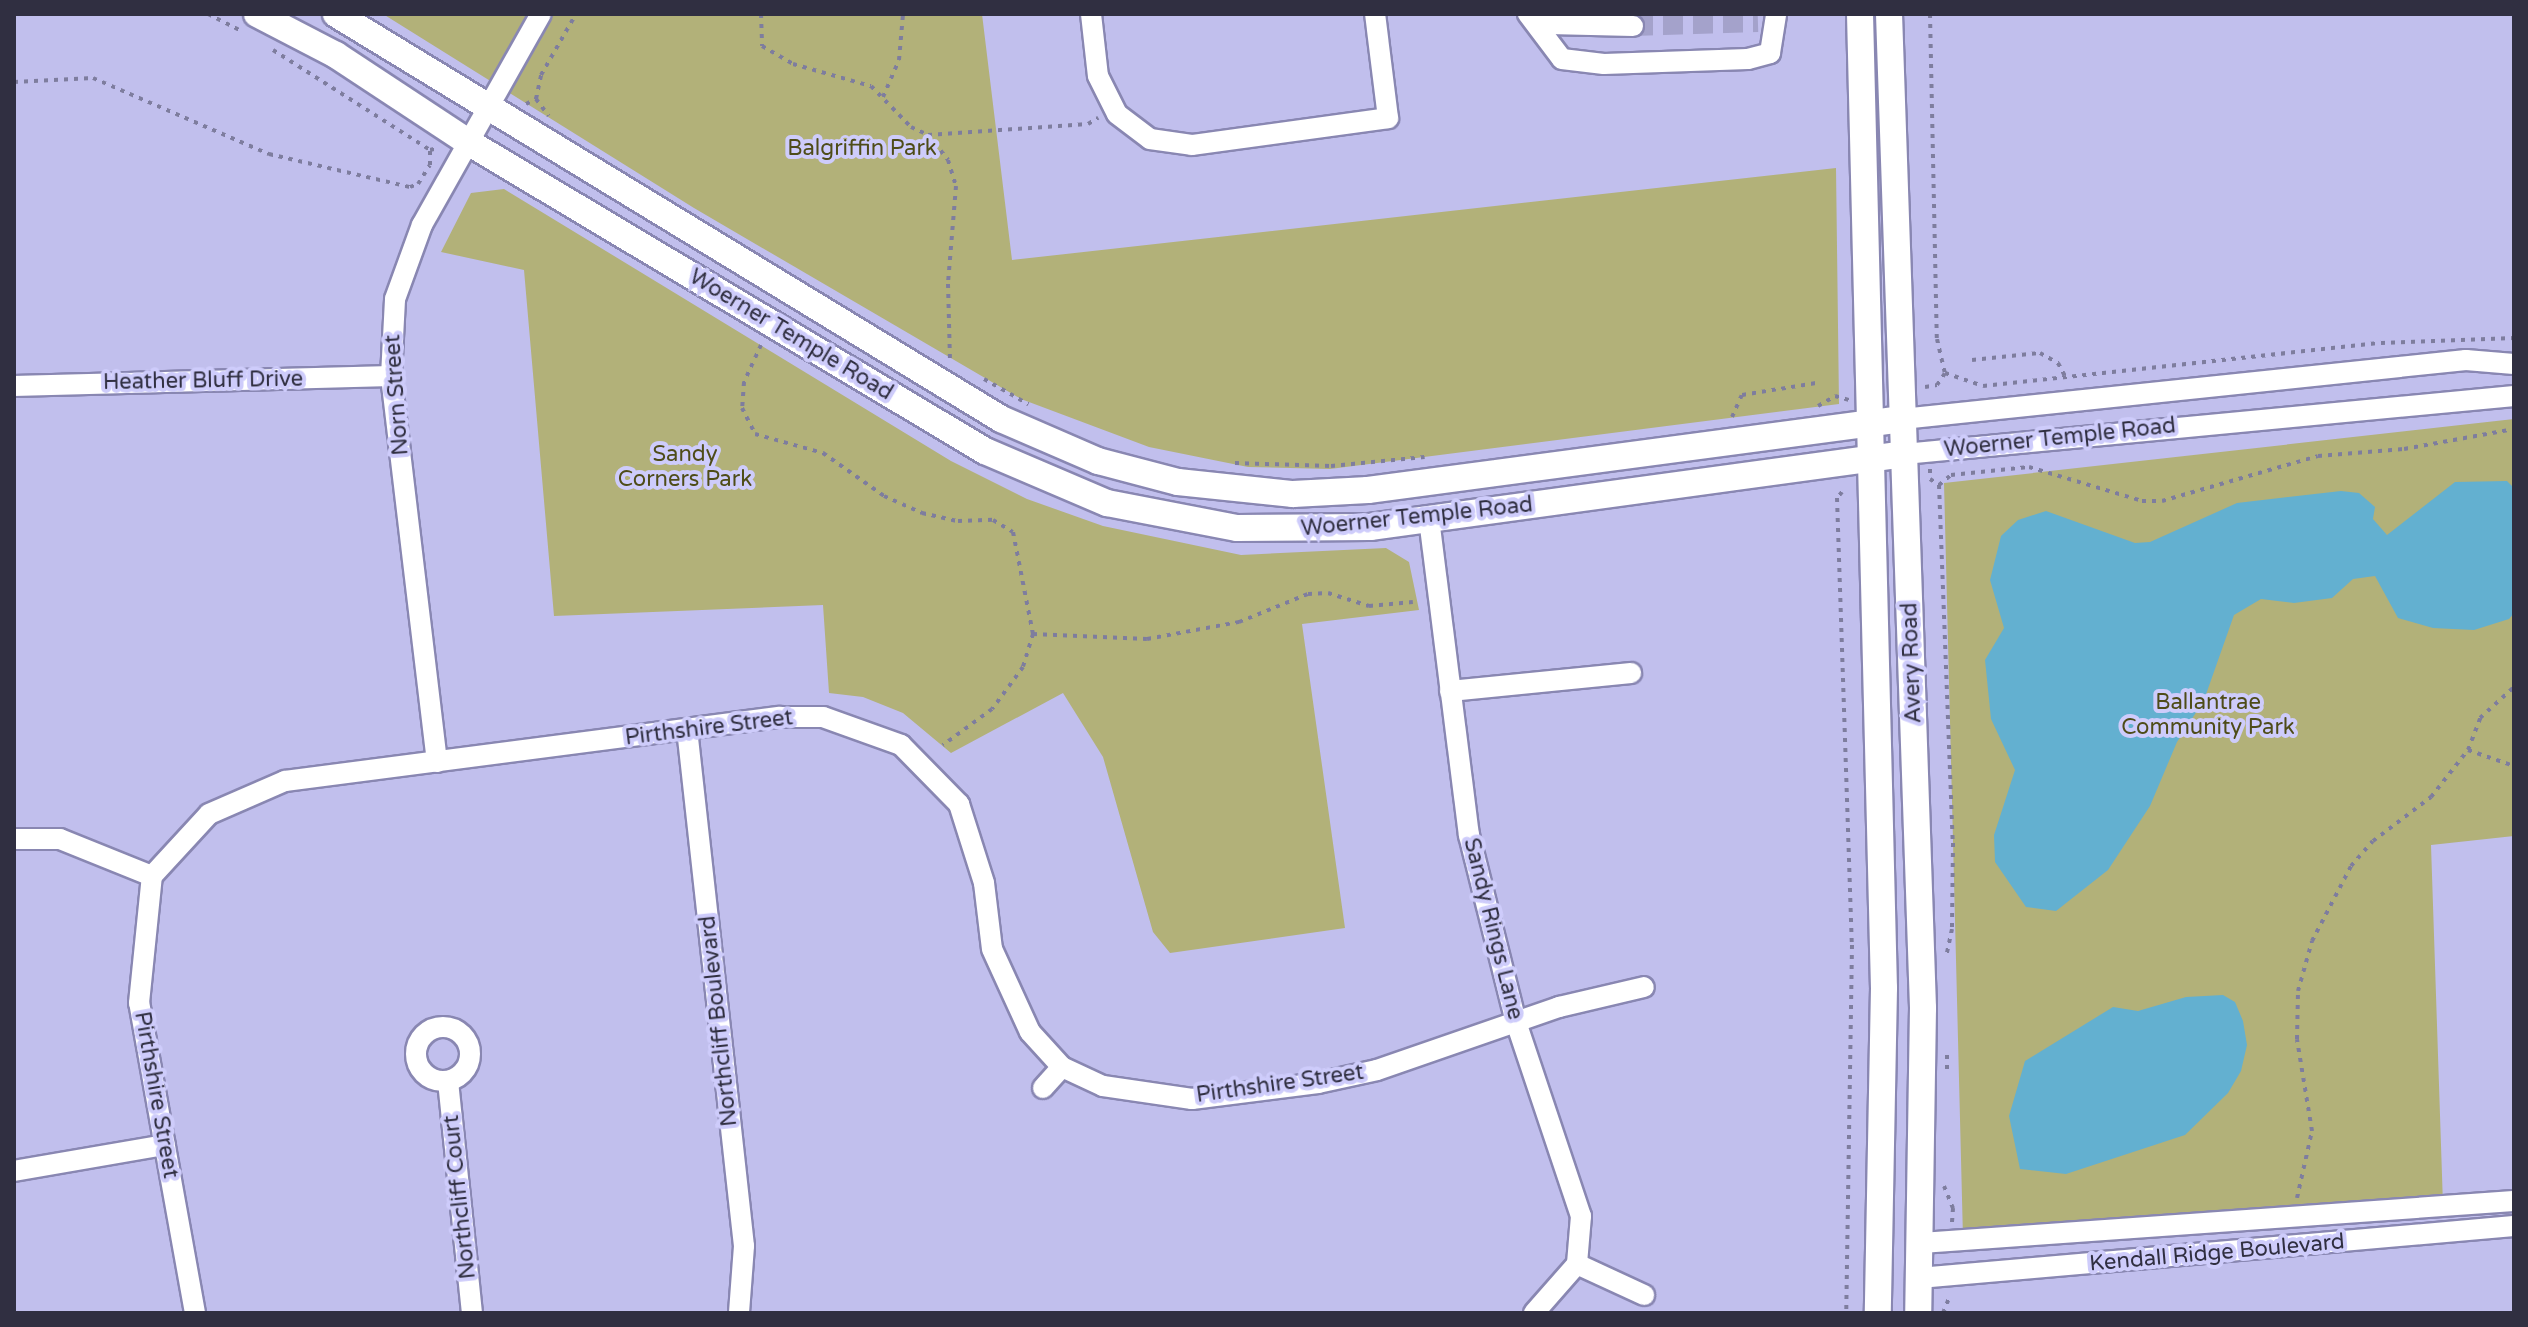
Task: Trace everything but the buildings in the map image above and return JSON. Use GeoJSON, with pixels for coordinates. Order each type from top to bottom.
{"type":"FeatureCollection","features":[{"type":"Feature","properties":{"kind":"main road","name":"Woerner Temple Road"},"geometry":{"type":"LineString","coordinates":[[336,14],[1001,419],[1098,461],[1178,482],[1293,494],[1368,490],[1902,419]]}},
{"type":"Feature","properties":{"kind":"main road","name":"Avery Road"},"geometry":{"type":"LineString","coordinates":[[1860,14],[1884,988],[1878,1313]]}},
{"type":"Feature","properties":{"kind":"main road","name":"Avery Road"},"geometry":{"type":"LineString","coordinates":[[1889,14],[1899,392],[1904,454],[1923,1008],[1918,1313]]}},
{"type":"Feature","properties":{"kind":"main road","name":"Woerner Temple Road"},"geometry":{"type":"LineString","coordinates":[[253,25],[336,55],[458,136],[1037,477],[1107,503],[1237,528],[1307,531],[1429,519],[1904,454]]}},
{"type":"Feature","properties":{"kind":"street","name":"Norn Street"},"geometry":{"type":"LineString","coordinates":[[437,762],[391,376],[395,299],[458,136],[487,108],[541,14]]}},
{"type":"Feature","properties":{"kind":"street"},"geometry":{"type":"LineString","coordinates":[[1091,14],[1098,76],[1114,107],[1150,139],[1192,145],[1388,118],[1375,14]]}},
{"type":"Feature","properties":{"kind":"street"},"geometry":{"type":"LineString","coordinates":[[1528,14],[1562,59],[1604,64],[1748,59],[1770,53],[1770,19]]}},
{"type":"Feature","properties":{"kind":"street"},"geometry":{"type":"LineString","coordinates":[[1536,14],[1549,24],[1633,26]]}},
{"type":"Feature","properties":{"kind":"street","name":"Woerner Temple Road"},"geometry":{"type":"LineString","coordinates":[[1902,419],[2466,360],[2514,364]]}},
{"type":"Feature","properties":{"kind":"street","name":"Heather Bluff Drive"},"geometry":{"type":"LineString","coordinates":[[14,386],[391,376]]}},
{"type":"Feature","properties":{"kind":"street","name":"Woerner Temple Road"},"geometry":{"type":"LineString","coordinates":[[1904,454],[2514,396]]}},
{"type":"Feature","properties":{"kind":"street","name":"Sandy Rings Lane"},"geometry":{"type":"LineString","coordinates":[[1429,519],[1469,835],[1516,1022],[1581,1216],[1577,1264]]}},
{"type":"Feature","properties":{"kind":"street"},"geometry":{"type":"LineString","coordinates":[[1450,691],[1631,673]]}},
{"type":"Feature","properties":{"kind":"street","name":"Pirthshire Street"},"geometry":{"type":"LineString","coordinates":[[195,1313],[139,1003],[152,876],[209,814],[285,781],[687,729],[823,717],[901,745],[959,804],[984,883],[992,949],[1030,1032],[1062,1067],[1103,1086],[1192,1099],[1377,1070],[1516,1022],[1644,987]]}},
{"type":"Feature","properties":{"kind":"street","name":"Northcliff Boulevard"},"geometry":{"type":"LineString","coordinates":[[687,729],[744,1246],[739,1313]]}},
{"type":"Feature","properties":{"kind":"street"},"geometry":{"type":"LineString","coordinates":[[14,839],[60,839],[152,876]]}},
{"type":"Feature","properties":{"kind":"street"},"geometry":{"type":"LineString","coordinates":[[1043,1088],[1062,1067]]}},
{"type":"Feature","properties":{"kind":"street","name":"Northcliff Court"},"geometry":{"type":"LineString","coordinates":[[448,1081],[472,1313]]}},
{"type":"Feature","properties":{"kind":"street"},"geometry":{"type":"LineString","coordinates":[[14,1171],[165,1145]]}},
{"type":"Feature","properties":{"kind":"street","name":"Kendall Ridge Boulevard"},"geometry":{"type":"LineString","coordinates":[[1921,1243],[2138,1225],[2514,1201]]}},
{"type":"Feature","properties":{"kind":"street"},"geometry":{"type":"LineString","coordinates":[[2358,1210],[2359,1240]]}},
{"type":"Feature","properties":{"kind":"street"},"geometry":{"type":"LineString","coordinates":[[2138,1225],[2141,1259]]}},
{"type":"Feature","properties":{"kind":"street","name":"Kendall Ridge Boulevard"},"geometry":{"type":"LineString","coordinates":[[1919,1278],[2514,1226]]}},
{"type":"Feature","properties":{"kind":"street"},"geometry":{"type":"LineString","coordinates":[[1534,1313],[1577,1264],[1644,1295]]}},
{"type":"Feature","properties":{"kind":"path"},"geometry":{"type":"LineString","coordinates":[[208,14],[253,25]]}},
{"type":"Feature","properties":{"kind":"path"},"geometry":{"type":"LineString","coordinates":[[524,106],[536,99],[541,75],[576,14]]}},
{"type":"Feature","properties":{"kind":"path"},"geometry":{"type":"LineString","coordinates":[[761,14],[762,46],[793,64],[871,86],[911,127],[928,135],[948,160],[956,186],[948,284],[950,360]]}},
{"type":"Feature","properties":{"kind":"path"},"geometry":{"type":"LineString","coordinates":[[883,97],[899,60],[903,14]]}},
{"type":"Feature","properties":{"kind":"path"},"geometry":{"type":"LineString","coordinates":[[1899,392],[1937,385],[1945,373],[1937,339],[1930,14]]}},
{"type":"Feature","properties":{"kind":"path"},"geometry":{"type":"LineString","coordinates":[[262,43],[430,150],[438,149],[458,136]]}},
{"type":"Feature","properties":{"kind":"path"},"geometry":{"type":"LineString","coordinates":[[14,82],[93,78],[269,154],[362,179],[418,184],[430,165],[430,150]]}},
{"type":"Feature","properties":{"kind":"path"},"geometry":{"type":"LineString","coordinates":[[536,99],[556,124]]}},
{"type":"Feature","properties":{"kind":"path"},"geometry":{"type":"LineString","coordinates":[[928,135],[1088,124],[1114,107]]}},
{"type":"Feature","properties":{"kind":"path"},"geometry":{"type":"LineString","coordinates":[[1945,373],[1983,386],[2381,343],[2514,338]]}},
{"type":"Feature","properties":{"kind":"path"},"geometry":{"type":"LineString","coordinates":[[761,345],[744,382],[742,408],[755,434],[823,453],[884,496],[922,513],[958,521],[993,520],[1013,532],[1033,634],[1023,667],[992,709],[943,745]]}},
{"type":"Feature","properties":{"kind":"path"},"geometry":{"type":"LineString","coordinates":[[1972,360],[2040,353],[2058,363],[2066,378]]}},
{"type":"Feature","properties":{"kind":"path"},"geometry":{"type":"LineString","coordinates":[[941,357],[963,368]]}},
{"type":"Feature","properties":{"kind":"path"},"geometry":{"type":"LineString","coordinates":[[976,375],[1041,411]]}},
{"type":"Feature","properties":{"kind":"path"},"geometry":{"type":"LineString","coordinates":[[1732,417],[1742,395],[1816,383]]}},
{"type":"Feature","properties":{"kind":"path"},"geometry":{"type":"LineString","coordinates":[[1812,410],[1835,396],[1842,402],[1870,397]]}},
{"type":"Feature","properties":{"kind":"path"},"geometry":{"type":"LineString","coordinates":[[1719,420],[1746,416]]}},
{"type":"Feature","properties":{"kind":"path"},"geometry":{"type":"LineString","coordinates":[[1946,972],[1953,843],[1939,485],[1951,475],[2029,467],[2142,501],[2162,501],[2318,456],[2404,449],[2514,429]]}},
{"type":"Feature","properties":{"kind":"path"},"geometry":{"type":"LineString","coordinates":[[1230,463],[1331,466],[1435,456]]}},
{"type":"Feature","properties":{"kind":"path"},"geometry":{"type":"LineString","coordinates":[[1842,492],[1837,498],[1852,945],[1846,1313]]}},
{"type":"Feature","properties":{"kind":"path"},"geometry":{"type":"LineString","coordinates":[[1033,634],[1147,639],[1239,622],[1308,594],[1328,593],[1369,606],[1413,602]]}},
{"type":"Feature","properties":{"kind":"path"},"geometry":{"type":"LineString","coordinates":[[2297,1214],[2296,1184],[2312,1131],[2297,1039],[2298,991],[2312,941],[2351,866],[2373,841],[2431,797],[2468,750],[2480,718],[2514,687]]}},
{"type":"Feature","properties":{"kind":"path"},"geometry":{"type":"LineString","coordinates":[[2468,750],[2514,766]]}},
{"type":"Feature","properties":{"kind":"path"},"geometry":{"type":"LineString","coordinates":[[1947,1043],[1947,1071]]}},
{"type":"Feature","properties":{"kind":"path"},"geometry":{"type":"LineString","coordinates":[[1944,1171],[1953,1208],[1949,1239]]}},
{"type":"Feature","properties":{"kind":"path"},"geometry":{"type":"LineString","coordinates":[[1943,1313],[1950,1299],[1950,1276]]}},
{"type":"Feature","properties":{"kind":"green space","name":"Balgriffin Park"},"geometry":{"type":"Polygon","coordinates":[[[383,14],[982,14],[1012,260],[1836,168],[1839,404],[1330,469],[1248,467],[1149,447],[1021,399],[694,208],[383,14]]]}},
{"type":"Feature","properties":{"kind":"green space","name":"Sandy Corners Park"},"geometry":{"type":"Polygon","coordinates":[[[504,189],[951,461],[1027,499],[1103,526],[1241,555],[1386,548],[1409,562],[1419,610],[1302,624],[1345,928],[1170,953],[1153,932],[1103,757],[1063,693],[951,753],[903,713],[863,697],[829,693],[823,605],[554,616],[524,270],[441,252],[471,193],[504,189]]]}},
{"type":"Feature","properties":{"kind":"green space","name":"Ballantrae Community Park"},"geometry":{"type":"Polygon","coordinates":[[[2514,419],[2514,836],[2431,845],[2443,1205],[1963,1238],[1944,483],[2514,419]]]}},
{"type":"Feature","properties":{"kind":"water"},"geometry":{"type":"Polygon","coordinates":[[[2507,481],[2514,488],[2514,613],[2509,619],[2474,630],[2433,628],[2398,618],[2375,576],[2353,579],[2332,598],[2294,603],[2261,599],[2234,615],[2204,700],[2177,742],[2150,806],[2108,870],[2056,911],[2026,907],[1995,862],[1994,835],[2015,770],[1991,719],[1985,660],[2004,628],[1990,580],[2001,536],[2018,520],[2046,511],[2135,543],[2150,542],[2237,503],[2341,491],[2359,493],[2375,507],[2373,519],[2387,535],[2455,482],[2507,481]]]}},
{"type":"Feature","properties":{"kind":"water"},"geometry":{"type":"Polygon","coordinates":[[[2223,995],[2235,1002],[2243,1021],[2247,1045],[2241,1071],[2228,1093],[2185,1135],[2066,1174],[2020,1169],[2009,1116],[2025,1061],[2113,1007],[2138,1011],[2186,997],[2223,995]]]}},
{"type":"Feature","properties":{"kind":"tunnel"},"geometry":{"type":"LineString","coordinates":[[1633,26],[1758,22]]}}]}
